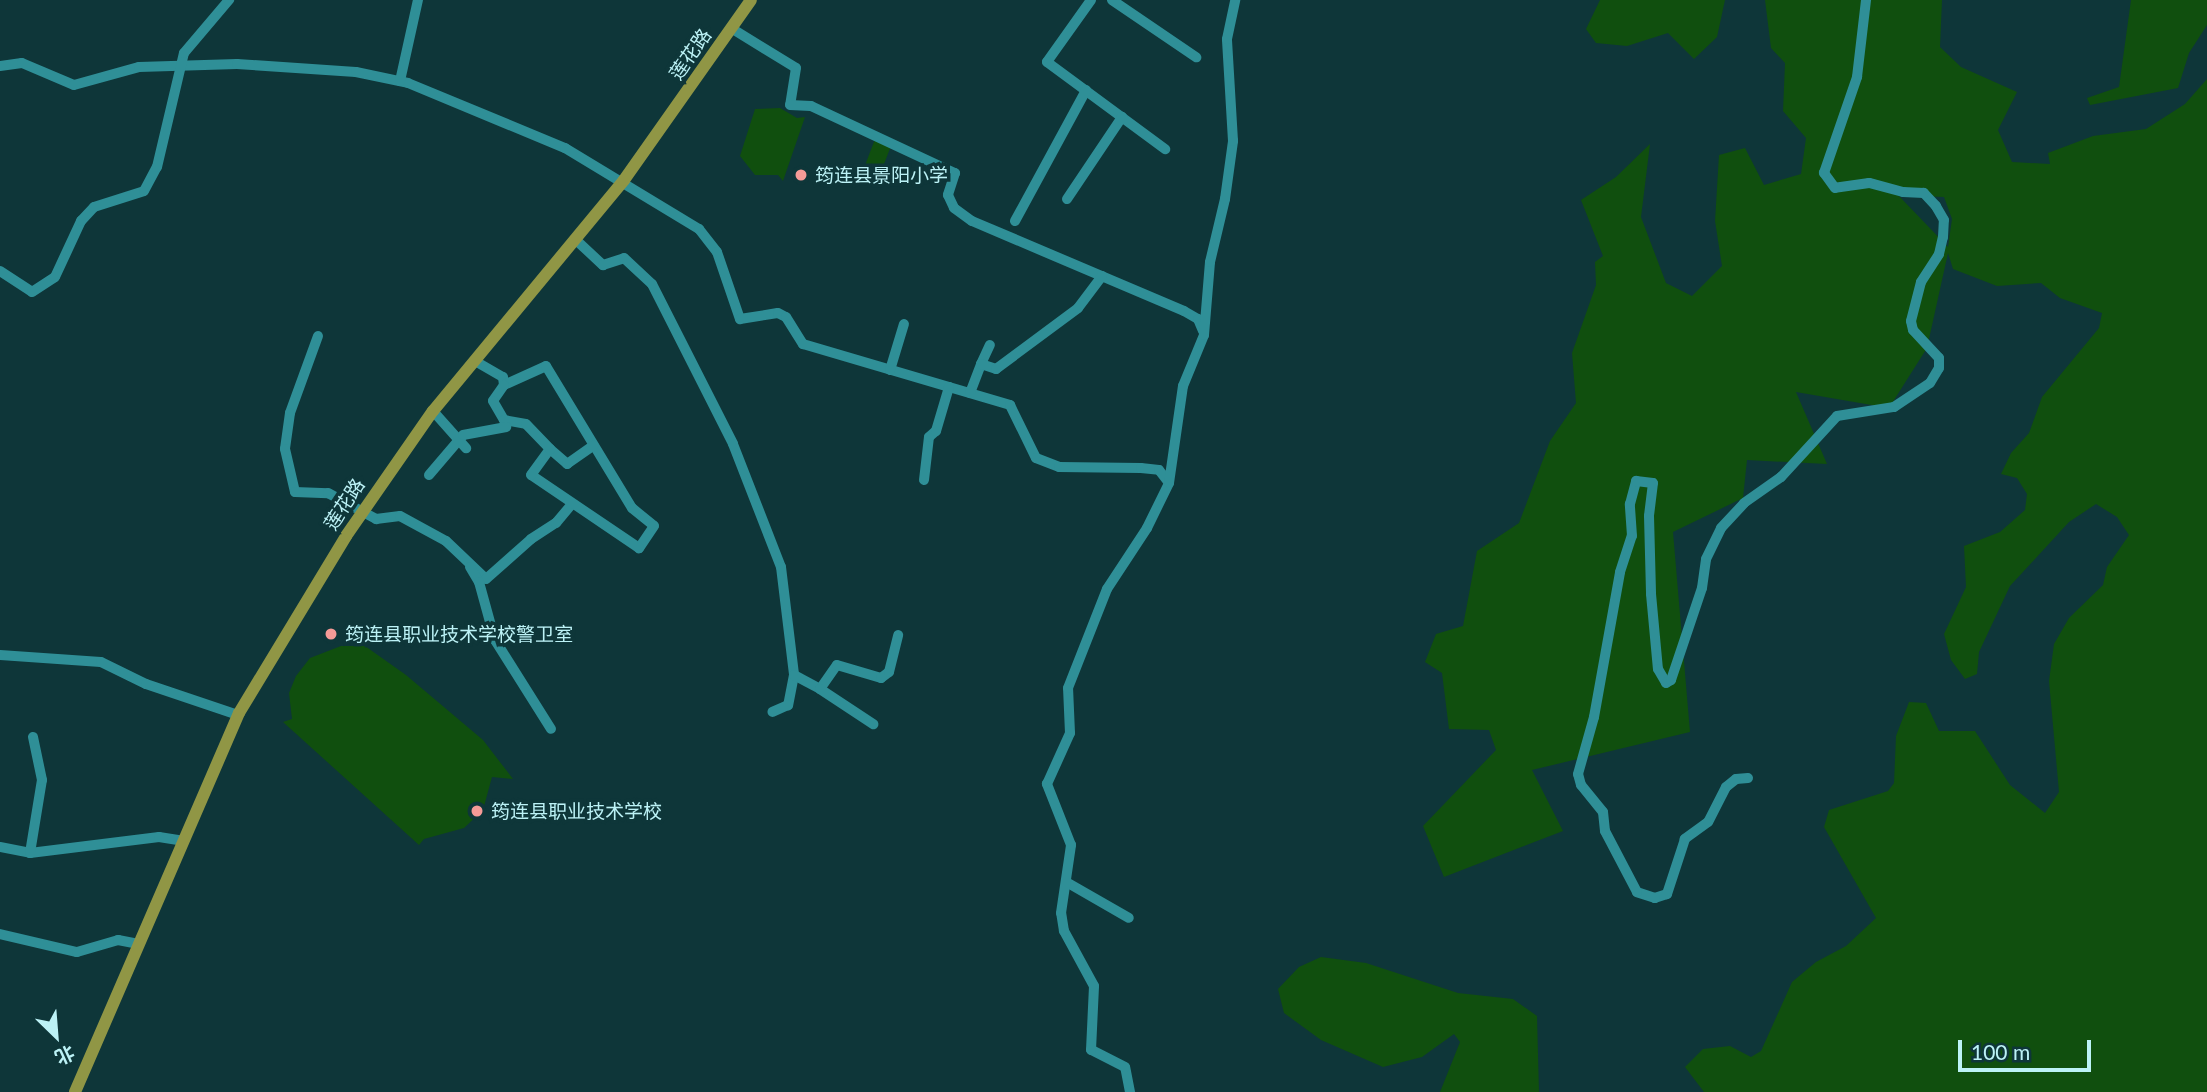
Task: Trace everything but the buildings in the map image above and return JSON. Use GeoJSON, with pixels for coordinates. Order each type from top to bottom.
{"type":"FeatureCollection","features":[{"type":"Feature","properties":{"kind":"main road","name":"莲花路"},"geometry":{"type":"LineString","coordinates":[[75,1092],[238,715],[359,514],[433,411],[624,180],[751,0]]}},
{"type":"Feature","properties":{"kind":"street"},"geometry":{"type":"LineString","coordinates":[[0,271],[32,292],[55,277],[81,221],[94,208],[145,191],[157,167],[184,53],[229,0]]}},
{"type":"Feature","properties":{"kind":"street"},"geometry":{"type":"LineString","coordinates":[[400,81],[418,0]]}},
{"type":"Feature","properties":{"kind":"street"},"geometry":{"type":"LineString","coordinates":[[1091,0],[1048,62],[1166,149]]}},
{"type":"Feature","properties":{"kind":"street"},"geometry":{"type":"LineString","coordinates":[[1112,0],[1196,57]]}},
{"type":"Feature","properties":{"kind":"street"},"geometry":{"type":"LineString","coordinates":[[1130,1092],[1125,1067],[1091,1050],[1094,986],[1064,931],[1061,913],[1068,883],[1068,831],[1046,784],[1070,733],[1068,688],[1107,589],[1147,528],[1169,483],[1183,386],[1204,335],[1210,262],[1233,142],[1227,39],[1235,0]]}},
{"type":"Feature","properties":{"kind":"street"},"geometry":{"type":"LineString","coordinates":[[1748,778],[1736,779],[1726,787],[1708,822],[1685,839],[1678,850],[1671,886],[1667,894],[1656,898],[1637,892],[1605,831],[1604,813],[1581,785],[1578,774],[1594,717],[1620,572],[1632,536],[1630,504],[1636,481],[1653,483],[1648,516],[1652,606],[1658,669],[1666,683],[1673,675],[1702,588],[1706,559],[1721,528],[1744,503],[1781,477],[1837,416],[1894,407],[1930,383],[1939,369],[1940,358],[1913,330],[1911,321],[1921,282],[1939,254],[1943,237],[1944,220],[1936,206],[1924,193],[1903,192],[1869,183],[1835,188],[1824,173],[1857,77],[1866,0]]}},
{"type":"Feature","properties":{"kind":"street"},"geometry":{"type":"LineString","coordinates":[[731,28],[796,68],[790,105],[811,106],[955,173],[948,195],[954,208],[972,221],[1184,311],[1198,319],[1204,335]]}},
{"type":"Feature","properties":{"kind":"street"},"geometry":{"type":"LineString","coordinates":[[0,66],[22,63],[74,85],[139,68],[181,66],[285,66],[356,72],[400,81],[554,143],[624,180],[708,237],[740,319],[778,313],[786,317],[803,344],[1010,405],[1035,458],[1078,470],[1116,465],[1159,470],[1169,483]]}},
{"type":"Feature","properties":{"kind":"street"},"geometry":{"type":"LineString","coordinates":[[1015,220],[1086,90]]}},
{"type":"Feature","properties":{"kind":"street"},"geometry":{"type":"LineString","coordinates":[[1067,199],[1122,117]]}},
{"type":"Feature","properties":{"kind":"street"},"geometry":{"type":"LineString","coordinates":[[576,240],[603,265],[624,258],[645,276],[670,313],[733,444],[781,567],[794,675],[788,705],[772,712]]}},
{"type":"Feature","properties":{"kind":"street"},"geometry":{"type":"LineString","coordinates":[[981,364],[996,369],[1078,308],[1102,276]]}},
{"type":"Feature","properties":{"kind":"street"},"geometry":{"type":"LineString","coordinates":[[890,370],[904,324]]}},
{"type":"Feature","properties":{"kind":"street"},"geometry":{"type":"LineString","coordinates":[[318,336],[292,403],[285,449],[289,483],[301,495],[328,493],[359,514],[384,520],[400,516],[446,541],[486,579],[531,538],[556,523],[571,505]]}},
{"type":"Feature","properties":{"kind":"street"},"geometry":{"type":"LineString","coordinates":[[970,393],[989,345]]}},
{"type":"Feature","properties":{"kind":"street"},"geometry":{"type":"LineString","coordinates":[[475,361],[503,377],[504,385]]}},
{"type":"Feature","properties":{"kind":"street"},"geometry":{"type":"LineString","coordinates":[[550,449],[531,475],[571,505],[639,548],[654,526],[632,508],[546,366],[504,385],[493,401],[504,420],[526,424],[567,464],[593,446]]}},
{"type":"Feature","properties":{"kind":"street"},"geometry":{"type":"LineString","coordinates":[[924,480],[924,465],[930,457],[929,437],[936,431],[949,387]]}},
{"type":"Feature","properties":{"kind":"street"},"geometry":{"type":"LineString","coordinates":[[433,411],[460,436],[466,448]]}},
{"type":"Feature","properties":{"kind":"street"},"geometry":{"type":"LineString","coordinates":[[429,475],[460,436],[506,428]]}},
{"type":"Feature","properties":{"kind":"street"},"geometry":{"type":"LineString","coordinates":[[470,566],[480,582],[495,640],[551,729]]}},
{"type":"Feature","properties":{"kind":"street"},"geometry":{"type":"LineString","coordinates":[[820,689],[837,665],[881,678],[890,672],[898,635]]}},
{"type":"Feature","properties":{"kind":"street"},"geometry":{"type":"LineString","coordinates":[[0,655],[101,662],[146,684],[238,715]]}},
{"type":"Feature","properties":{"kind":"street"},"geometry":{"type":"LineString","coordinates":[[794,675],[873,724]]}},
{"type":"Feature","properties":{"kind":"street"},"geometry":{"type":"LineString","coordinates":[[30,853],[42,780],[33,737]]}},
{"type":"Feature","properties":{"kind":"street"},"geometry":{"type":"LineString","coordinates":[[0,847],[30,853],[159,836],[183,841]]}},
{"type":"Feature","properties":{"kind":"street"},"geometry":{"type":"LineString","coordinates":[[1068,883],[1129,918]]}},
{"type":"Feature","properties":{"kind":"street"},"geometry":{"type":"LineString","coordinates":[[0,934],[77,953],[118,940],[139,944]]}},
{"type":"Feature","properties":{"kind":"green space"},"geometry":{"type":"Polygon","coordinates":[[[1600,0],[1725,0],[1717,37],[1694,59],[1668,33],[1627,46],[1596,43],[1586,29],[1600,0]]]}},
{"type":"Feature","properties":{"kind":"green space"},"geometry":{"type":"Polygon","coordinates":[[[1765,0],[1942,0],[1940,47],[1961,67],[2017,92],[1998,130],[2012,162],[2050,164],[2048,153],[2093,136],[2146,129],[2185,104],[2207,79],[2207,1092],[1704,1092],[1685,1067],[1703,1049],[1730,1046],[1751,1057],[1761,1051],[1792,982],[1816,962],[1846,946],[1876,918],[1824,827],[1829,810],[1888,791],[1894,783],[1896,736],[1909,702],[1926,703],[1939,731],[1975,731],[2010,785],[2045,813],[2059,792],[2049,681],[2054,644],[2069,618],[2103,585],[2107,567],[2129,535],[2117,517],[2096,504],[2069,522],[2010,586],[1979,652],[1977,674],[1965,679],[1951,660],[1944,634],[1966,587],[1964,546],[2000,532],[2025,510],[2027,494],[2017,478],[2001,474],[2011,453],[2029,433],[2042,397],[2099,328],[2102,313],[2060,298],[2041,283],[1997,286],[1953,269],[1948,253],[1927,348],[1889,408],[1796,392],[1827,464],[1747,460],[1743,498],[1673,532],[1690,732],[1532,770],[1563,831],[1444,877],[1423,826],[1496,750],[1489,730],[1449,729],[1442,673],[1425,662],[1436,634],[1463,626],[1477,551],[1519,523],[1550,441],[1576,403],[1572,353],[1596,285],[1595,262],[1603,256],[1581,200],[1616,177],[1650,144],[1641,217],[1666,283],[1692,296],[1722,266],[1715,221],[1719,155],[1745,148],[1764,185],[1801,174],[1806,138],[1783,111],[1785,63],[1771,48],[1765,0]],[[1898,195],[1948,247],[1952,219],[1944,197],[1898,195]]]}},
{"type":"Feature","properties":{"kind":"green space"},"geometry":{"type":"Polygon","coordinates":[[[2131,0],[2207,0],[2207,25],[2189,53],[2178,88],[2090,105],[2087,98],[2119,87],[2131,0]]]}},
{"type":"Feature","properties":{"kind":"green space"},"geometry":{"type":"Polygon","coordinates":[[[780,108],[797,118],[805,117],[783,181],[778,175],[755,175],[740,156],[755,109],[780,108]]]}},
{"type":"Feature","properties":{"kind":"green space"},"geometry":{"type":"Polygon","coordinates":[[[875,139],[891,146],[877,182],[861,176],[875,139]]]}},
{"type":"Feature","properties":{"kind":"green space"},"geometry":{"type":"Polygon","coordinates":[[[341,646],[365,646],[406,675],[483,740],[513,779],[492,777],[483,810],[464,828],[424,839],[419,845],[283,722],[292,719],[289,693],[296,676],[310,658],[341,646]]]}},
{"type":"Feature","properties":{"kind":"green space"},"geometry":{"type":"Polygon","coordinates":[[[1321,957],[1366,963],[1458,993],[1513,999],[1537,1016],[1539,1092],[1440,1092],[1460,1042],[1454,1034],[1422,1057],[1383,1067],[1321,1040],[1284,1013],[1278,989],[1299,967],[1321,957]]]}},
{"type":"Feature","properties":{"kind":"place","name":"筠连县景阳小学"},"geometry":{"type":"Point","coordinates":[801,175]}},
{"type":"Feature","properties":{"kind":"place","name":"筠连县职业技术学校警卫室"},"geometry":{"type":"Point","coordinates":[331,634]}},
{"type":"Feature","properties":{"kind":"place","name":"筠连县职业技术学校"},"geometry":{"type":"Point","coordinates":[477,811]}}]}
